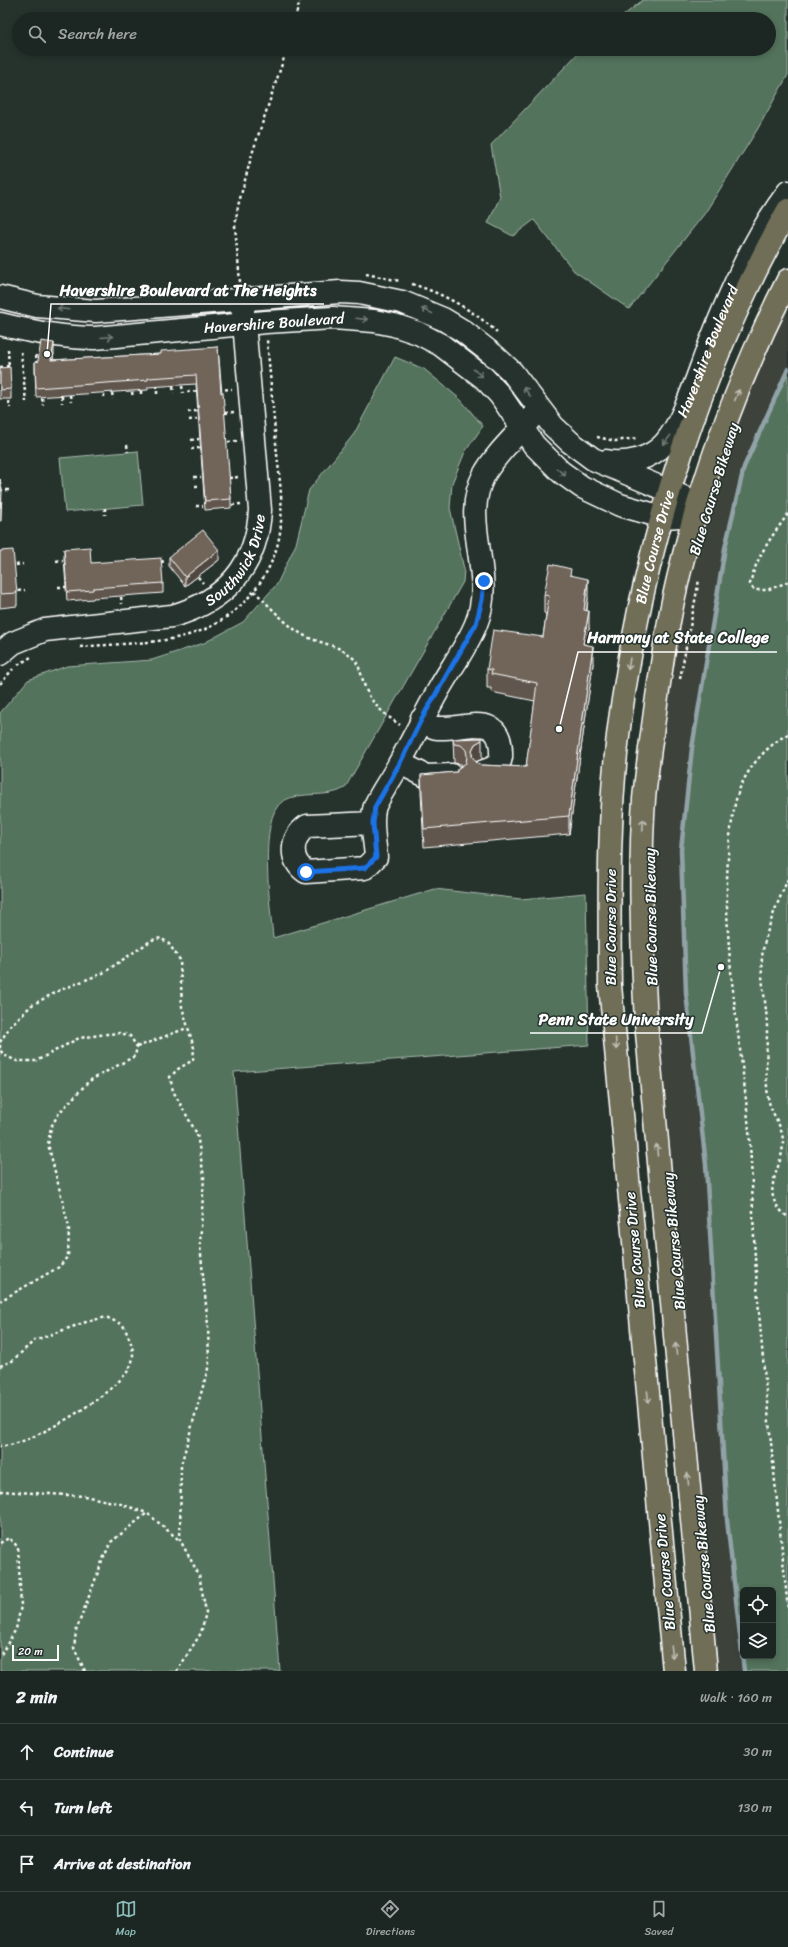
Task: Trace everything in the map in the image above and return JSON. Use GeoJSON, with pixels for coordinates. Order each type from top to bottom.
{"type":"FeatureCollection","features":[{"type":"Feature","properties":{"kind":"main road","name":"Blue Course Drive"},"geometry":{"type":"LineString","coordinates":[[674,1671],[610,985],[609,898],[616,761],[622,707],[643,594],[670,491],[713,367],[760,264],[788,210]]}},
{"type":"Feature","properties":{"kind":"main road","name":"Blue Course Drive"},"geometry":{"type":"LineString","coordinates":[[706,1671],[652,1096],[641,936],[644,806],[651,742],[673,601],[696,511],[721,435],[753,354],[788,280]]}},
{"type":"Feature","properties":{"kind":"street","name":"Havershire Boulevard"},"geometry":{"type":"LineString","coordinates":[[593,459],[612,462],[631,462],[648,456],[665,444],[676,428],[711,339],[742,271],[774,211],[788,192]]}},
{"type":"Feature","properties":{"kind":"street","name":"Havershire Boulevard"},"geometry":{"type":"LineString","coordinates":[[0,297],[37,306],[96,311],[312,293],[346,292],[381,297],[422,309],[463,330],[496,357],[512,372],[553,426],[570,442],[593,459],[683,497],[696,511],[680,516],[662,517],[620,505],[582,487],[549,461],[534,445],[500,395],[484,378],[440,345],[418,333],[394,325],[353,318],[308,319],[95,338],[68,338],[42,334],[0,324]]}},
{"type":"Feature","properties":{"kind":"street","name":"Southwick Drive"},"geometry":{"type":"LineString","coordinates":[[0,654],[13,643],[45,630],[172,616],[191,611],[211,601],[230,584],[244,568],[253,550],[259,528],[260,510],[242,299]]}},
{"type":"Feature","properties":{"kind":"street"},"geometry":{"type":"LineString","coordinates":[[373,823],[375,807],[476,624],[482,600],[484,581],[475,519],[478,490],[484,476],[494,460],[539,409]]}},
{"type":"Feature","properties":{"kind":"street"},"geometry":{"type":"LineString","coordinates":[[418,728],[436,728],[477,724],[488,726],[496,734],[501,746],[501,760],[495,767],[484,771]]}},
{"type":"Feature","properties":{"kind":"street"},"geometry":{"type":"LineString","coordinates":[[400,763],[426,776],[455,775]]}},
{"type":"Feature","properties":{"kind":"path"},"geometry":{"type":"LineString","coordinates":[[297,12],[300,0]]}},
{"type":"Feature","properties":{"kind":"path"},"geometry":{"type":"LineString","coordinates":[[239,276],[235,226],[238,206],[252,154],[285,56]]}},
{"type":"Feature","properties":{"kind":"path"},"geometry":{"type":"LineString","coordinates":[[78,647],[152,641],[184,636],[203,630],[232,613],[254,591],[272,559],[281,522],[268,346]]}},
{"type":"Feature","properties":{"kind":"path"},"geometry":{"type":"LineString","coordinates":[[8,348],[10,372]]}},
{"type":"Feature","properties":{"kind":"path"},"geometry":{"type":"LineString","coordinates":[[22,352],[26,402]]}},
{"type":"Feature","properties":{"kind":"path"},"geometry":{"type":"LineString","coordinates":[[36,355],[37,370]]}},
{"type":"Feature","properties":{"kind":"path"},"geometry":{"type":"LineString","coordinates":[[0,366],[9,366]]}},
{"type":"Feature","properties":{"kind":"path"},"geometry":{"type":"LineString","coordinates":[[156,382],[157,395]]}},
{"type":"Feature","properties":{"kind":"path"},"geometry":{"type":"LineString","coordinates":[[182,386],[182,393]]}},
{"type":"Feature","properties":{"kind":"path"},"geometry":{"type":"LineString","coordinates":[[174,387],[174,393]]}},
{"type":"Feature","properties":{"kind":"path"},"geometry":{"type":"LineString","coordinates":[[211,390],[235,388]]}},
{"type":"Feature","properties":{"kind":"path"},"geometry":{"type":"LineString","coordinates":[[141,391],[141,396]]}},
{"type":"Feature","properties":{"kind":"path"},"geometry":{"type":"LineString","coordinates":[[187,392],[203,391]]}},
{"type":"Feature","properties":{"kind":"path"},"geometry":{"type":"LineString","coordinates":[[132,392],[133,397]]}},
{"type":"Feature","properties":{"kind":"path"},"geometry":{"type":"LineString","coordinates":[[112,393],[113,399]]}},
{"type":"Feature","properties":{"kind":"path"},"geometry":{"type":"LineString","coordinates":[[104,394],[104,400]]}},
{"type":"Feature","properties":{"kind":"path"},"geometry":{"type":"LineString","coordinates":[[70,395],[71,402]]}},
{"type":"Feature","properties":{"kind":"path"},"geometry":{"type":"LineString","coordinates":[[62,396],[62,403]]}},
{"type":"Feature","properties":{"kind":"path"},"geometry":{"type":"LineString","coordinates":[[42,398],[42,405]]}},
{"type":"Feature","properties":{"kind":"path"},"geometry":{"type":"LineString","coordinates":[[9,401],[10,408]]}},
{"type":"Feature","properties":{"kind":"path"},"geometry":{"type":"LineString","coordinates":[[188,412],[197,411]]}},
{"type":"Feature","properties":{"kind":"path"},"geometry":{"type":"LineString","coordinates":[[226,413],[237,412]]}},
{"type":"Feature","properties":{"kind":"path"},"geometry":{"type":"LineString","coordinates":[[189,420],[197,419]]}},
{"type":"Feature","properties":{"kind":"path"},"geometry":{"type":"LineString","coordinates":[[191,440],[199,439]]}},
{"type":"Feature","properties":{"kind":"path"},"geometry":{"type":"LineString","coordinates":[[228,442],[239,440]]}},
{"type":"Feature","properties":{"kind":"path"},"geometry":{"type":"LineString","coordinates":[[127,445],[128,452]]}},
{"type":"Feature","properties":{"kind":"path"},"geometry":{"type":"LineString","coordinates":[[191,449],[200,448]]}},
{"type":"Feature","properties":{"kind":"path"},"geometry":{"type":"LineString","coordinates":[[194,477],[201,477]]}},
{"type":"Feature","properties":{"kind":"path"},"geometry":{"type":"LineString","coordinates":[[229,478],[242,477]]}},
{"type":"Feature","properties":{"kind":"path"},"geometry":{"type":"LineString","coordinates":[[195,486],[201,486]]}},
{"type":"Feature","properties":{"kind":"path"},"geometry":{"type":"LineString","coordinates":[[0,490],[9,490]]}},
{"type":"Feature","properties":{"kind":"path"},"geometry":{"type":"LineString","coordinates":[[232,505],[245,503]]}},
{"type":"Feature","properties":{"kind":"path"},"geometry":{"type":"LineString","coordinates":[[196,506],[203,506]]}},
{"type":"Feature","properties":{"kind":"path"},"geometry":{"type":"LineString","coordinates":[[105,508],[105,515]]}},
{"type":"Feature","properties":{"kind":"path"},"geometry":{"type":"LineString","coordinates":[[788,514],[770,538],[754,568],[750,584],[754,590],[767,590],[788,582]]}},
{"type":"Feature","properties":{"kind":"path"},"geometry":{"type":"LineString","coordinates":[[152,566],[163,565],[162,558]]}},
{"type":"Feature","properties":{"kind":"path"},"geometry":{"type":"LineString","coordinates":[[56,561],[63,560]]}},
{"type":"Feature","properties":{"kind":"path"},"geometry":{"type":"LineString","coordinates":[[16,564],[23,564]]}},
{"type":"Feature","properties":{"kind":"path","name":"Blue Course Bikeway"},"geometry":{"type":"LineString","coordinates":[[679,685],[700,576]]}},
{"type":"Feature","properties":{"kind":"path"},"geometry":{"type":"LineString","coordinates":[[58,587],[66,586]]}},
{"type":"Feature","properties":{"kind":"path"},"geometry":{"type":"LineString","coordinates":[[18,591],[25,590]]}},
{"type":"Feature","properties":{"kind":"path"},"geometry":{"type":"LineString","coordinates":[[254,591],[292,627],[306,637],[342,650],[354,658],[360,668],[365,686],[372,701],[380,710],[418,728]]}},
{"type":"Feature","properties":{"kind":"path"},"geometry":{"type":"LineString","coordinates":[[0,684],[13,669],[34,655]]}},
{"type":"Feature","properties":{"kind":"path"},"geometry":{"type":"LineString","coordinates":[[788,734],[759,756],[743,782],[735,802],[729,843],[726,895],[733,993],[748,1112],[756,1272],[788,1610]]}},
{"type":"Feature","properties":{"kind":"path"},"geometry":{"type":"LineString","coordinates":[[788,879],[772,921],[762,958],[767,1028],[765,1077],[768,1099],[781,1128],[783,1143],[772,1189],[774,1201],[788,1217]]}},
{"type":"Feature","properties":{"kind":"path"},"geometry":{"type":"LineString","coordinates":[[0,1042],[11,1025],[32,1005],[58,991],[103,973],[152,940],[161,938],[169,944],[180,960],[182,1007],[194,1048],[193,1060],[178,1069],[170,1077],[173,1091],[197,1134],[204,1177],[200,1245],[208,1325],[209,1365],[181,1464],[180,1540]]}},
{"type":"Feature","properties":{"kind":"path"},"geometry":{"type":"LineString","coordinates":[[137,1047],[187,1028]]}},
{"type":"Feature","properties":{"kind":"path"},"geometry":{"type":"LineString","coordinates":[[0,1045],[0,1050],[4,1055],[17,1061],[36,1061],[79,1038],[107,1034],[121,1033],[130,1036],[137,1047],[135,1056],[89,1082],[59,1113],[51,1127],[48,1144],[69,1227],[68,1256],[59,1267],[0,1301]]}},
{"type":"Feature","properties":{"kind":"path"},"geometry":{"type":"LineString","coordinates":[[0,1366],[12,1361],[35,1340],[86,1322],[106,1317],[123,1326],[134,1349],[130,1368],[121,1379],[84,1409],[23,1441],[0,1446]]}},
{"type":"Feature","properties":{"kind":"path"},"geometry":{"type":"LineString","coordinates":[[0,1491],[84,1496],[118,1503],[147,1513],[180,1540],[200,1575],[206,1612],[201,1633],[177,1671]]}},
{"type":"Feature","properties":{"kind":"path"},"geometry":{"type":"LineString","coordinates":[[85,1671],[74,1648],[76,1631],[103,1559],[112,1542],[147,1513]]}},
{"type":"Feature","properties":{"kind":"path"},"geometry":{"type":"LineString","coordinates":[[0,1543],[9,1538],[18,1547],[21,1606],[16,1629],[0,1656]]}},
{"type":"Feature","properties":{"kind":"shaded area"},"geometry":{"type":"Polygon","coordinates":[[[788,304],[788,1671],[716,1671],[656,1020],[651,914],[653,827],[667,700],[681,618],[691,574],[718,474],[752,384],[788,304]]]}},
{"type":"Feature","properties":{"kind":"green space"},"geometry":{"type":"Polygon","coordinates":[[[643,0],[788,0],[788,75],[757,130],[705,213],[629,309],[574,271],[534,220],[513,236],[488,223],[500,197],[491,145],[575,56],[776,56],[776,12],[628,12],[643,0]]]}},
{"type":"Feature","properties":{"kind":"green space"},"geometry":{"type":"Polygon","coordinates":[[[395,357],[424,369],[460,399],[483,426],[465,452],[452,483],[450,508],[464,569],[463,582],[345,788],[330,793],[290,798],[283,801],[275,810],[270,825],[268,844],[268,887],[273,938],[435,889],[521,899],[586,893],[589,1045],[234,1072],[280,1671],[0,1671],[0,713],[28,680],[67,666],[152,660],[204,643],[243,622],[277,584],[296,544],[309,490],[354,434],[395,357]]]}},
{"type":"Feature","properties":{"kind":"green space"},"geometry":{"type":"Polygon","coordinates":[[[788,369],[788,1671],[744,1671],[743,1659],[776,1659],[776,1587],[740,1587],[740,1635],[727,1520],[706,1165],[686,993],[681,850],[692,748],[725,548],[744,467],[788,369]]]}},
{"type":"Feature","properties":{"kind":"green space"},"geometry":{"type":"Polygon","coordinates":[[[138,451],[143,505],[65,512],[60,458],[138,451]]]}},
{"type":"Feature","properties":{"kind":"building"},"geometry":{"type":"Polygon","coordinates":[[[41,341],[54,343],[51,360],[161,354],[161,351],[218,347],[231,499],[205,501],[196,375],[36,388],[35,362],[38,361],[41,341]]]}},
{"type":"Feature","properties":{"kind":"building"},"geometry":{"type":"Polygon","coordinates":[[[10,367],[11,389],[0,390],[0,368],[10,367]]]}},
{"type":"Feature","properties":{"kind":"building"},"geometry":{"type":"Polygon","coordinates":[[[0,479],[2,491],[0,491],[0,479]]]}},
{"type":"Feature","properties":{"kind":"building"},"geometry":{"type":"Polygon","coordinates":[[[203,530],[219,550],[185,577],[169,557],[203,530]]]}},
{"type":"Feature","properties":{"kind":"building"},"geometry":{"type":"Polygon","coordinates":[[[90,547],[91,563],[161,558],[163,583],[93,588],[93,590],[67,592],[64,549],[90,547]]]}},
{"type":"Feature","properties":{"kind":"building"},"geometry":{"type":"Polygon","coordinates":[[[13,550],[17,593],[0,594],[0,551],[13,550]]]}},
{"type":"Feature","properties":{"kind":"building"},"geometry":{"type":"Polygon","coordinates":[[[550,564],[571,569],[570,575],[588,579],[584,610],[589,611],[583,644],[593,646],[569,816],[424,829],[421,775],[457,772],[457,769],[466,763],[466,750],[461,745],[454,744],[453,739],[482,738],[482,740],[475,744],[472,750],[472,756],[476,762],[481,765],[526,767],[537,683],[491,674],[492,670],[487,669],[493,630],[543,637],[549,596],[544,595],[550,564]]]}},
{"type":"Feature","properties":{"kind":"waterway"},"geometry":{"type":"LineString","coordinates":[[744,1671],[727,1520],[706,1165],[686,993],[681,850],[692,748],[725,548],[744,467],[788,369]]}},
{"type":"Feature","properties":{"kind":"place","name":"Havershire Boulevard at The Heights"},"geometry":{"type":"Point","coordinates":[47,354]}},
{"type":"Feature","properties":{"kind":"place","name":"Harmony at State College"},"geometry":{"type":"Point","coordinates":[559,729]}},
{"type":"Feature","properties":{"kind":"place","name":"Penn State University"},"geometry":{"type":"Point","coordinates":[721,967]}},
{"type":"Feature","properties":{"kind":"route"},"geometry":{"type":"LineString","coordinates":[[306,872],[365,868],[376,857],[373,823],[375,807],[400,763],[421,720],[476,624],[482,600],[484,581]]}}]}
